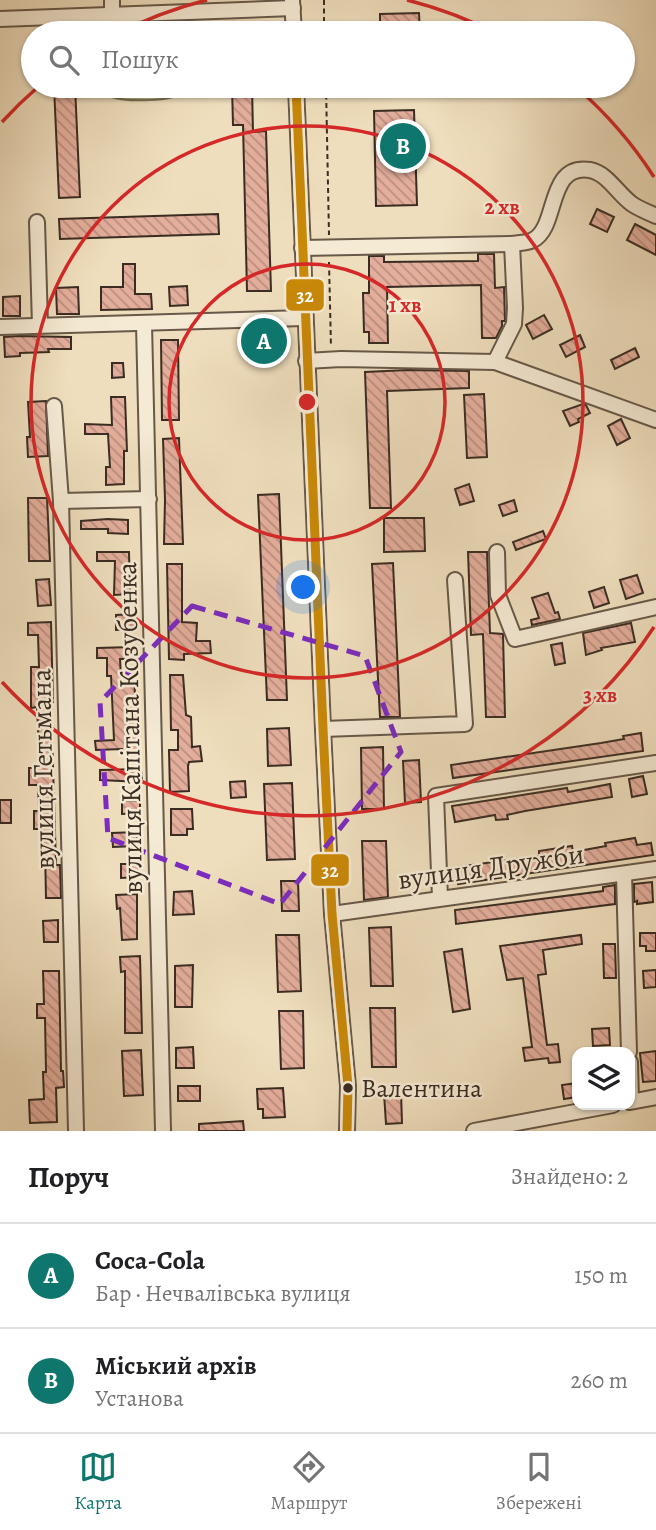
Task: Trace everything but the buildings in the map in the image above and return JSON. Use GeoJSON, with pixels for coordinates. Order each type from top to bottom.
{"type":"FeatureCollection","features":[{"type":"Feature","properties":{"kind":"street"},"geometry":{"type":"LineString","coordinates":[[0,19],[112,8],[292,4]]}},
{"type":"Feature","properties":{"kind":"street"},"geometry":{"type":"LineString","coordinates":[[297,98],[332,914],[348,1086],[348,1131]]}},
{"type":"Feature","properties":{"kind":"street"},"geometry":{"type":"LineString","coordinates":[[303,248],[512,244],[533,240],[545,227],[556,189],[565,178],[578,170],[587,169],[597,172],[632,204],[656,216]]}},
{"type":"Feature","properties":{"kind":"street"},"geometry":{"type":"LineString","coordinates":[[37,222],[40,325]]}},
{"type":"Feature","properties":{"kind":"street"},"geometry":{"type":"LineString","coordinates":[[495,362],[514,324],[512,244]]}},
{"type":"Feature","properties":{"kind":"street"},"geometry":{"type":"LineString","coordinates":[[0,327],[304,318]]}},
{"type":"Feature","properties":{"kind":"street","name":"вулиця Капітана Козубенка"},"geometry":{"type":"LineString","coordinates":[[144,324],[163,1131]]}},
{"type":"Feature","properties":{"kind":"street"},"geometry":{"type":"LineString","coordinates":[[306,361],[495,362],[656,420]]}},
{"type":"Feature","properties":{"kind":"street","name":"вулиця Гетьмана"},"geometry":{"type":"LineString","coordinates":[[54,406],[61,501],[76,1131]]}},
{"type":"Feature","properties":{"kind":"street"},"geometry":{"type":"LineString","coordinates":[[61,501],[149,499]]}},
{"type":"Feature","properties":{"kind":"street"},"geometry":{"type":"LineString","coordinates":[[497,552],[498,595],[515,639],[656,607]]}},
{"type":"Feature","properties":{"kind":"street"},"geometry":{"type":"LineString","coordinates":[[323,729],[465,724],[455,580]]}},
{"type":"Feature","properties":{"kind":"street"},"geometry":{"type":"LineString","coordinates":[[440,898],[436,796],[656,763]]}},
{"type":"Feature","properties":{"kind":"street","name":"вулиця Дружби"},"geometry":{"type":"LineString","coordinates":[[332,914],[656,869]]}},
{"type":"Feature","properties":{"kind":"street"},"geometry":{"type":"LineString","coordinates":[[624,874],[629,1047]]}},
{"type":"Feature","properties":{"kind":"street"},"geometry":{"type":"LineString","coordinates":[[635,1101],[656,1097]]}},
{"type":"Feature","properties":{"kind":"street"},"geometry":{"type":"LineString","coordinates":[[474,1131],[586,1110]]}},
{"type":"Feature","properties":{"kind":"path"},"geometry":{"type":"LineString","coordinates":[[324,0],[324,21]]}},
{"type":"Feature","properties":{"kind":"path"},"geometry":{"type":"LineString","coordinates":[[326,98],[331,360]]}},
{"type":"Feature","properties":{"kind":"highlighted area"},"geometry":{"type":"Polygon","coordinates":[[[192,606],[365,656],[401,752],[280,904],[108,838],[100,702],[192,606]]]}},
{"type":"Feature","properties":{"kind":"shaded area"},"geometry":{"type":"Polygon","coordinates":[[[117,98],[170,98],[149,100],[117,98]]]}},
{"type":"Feature","properties":{"kind":"transit line","name":"32"},"geometry":{"type":"LineString","coordinates":[[297,98],[332,914],[348,1086],[347,1131]]}},
{"type":"Feature","properties":{"kind":"place","name":"Міський архів"},"geometry":{"type":"Point","coordinates":[403,146]}},
{"type":"Feature","properties":{"kind":"place","name":"Coca-Cola"},"geometry":{"type":"Point","coordinates":[264,341]}},
{"type":"Feature","properties":{"kind":"place","name":"Валентина"},"geometry":{"type":"Point","coordinates":[348,1088]}}]}
